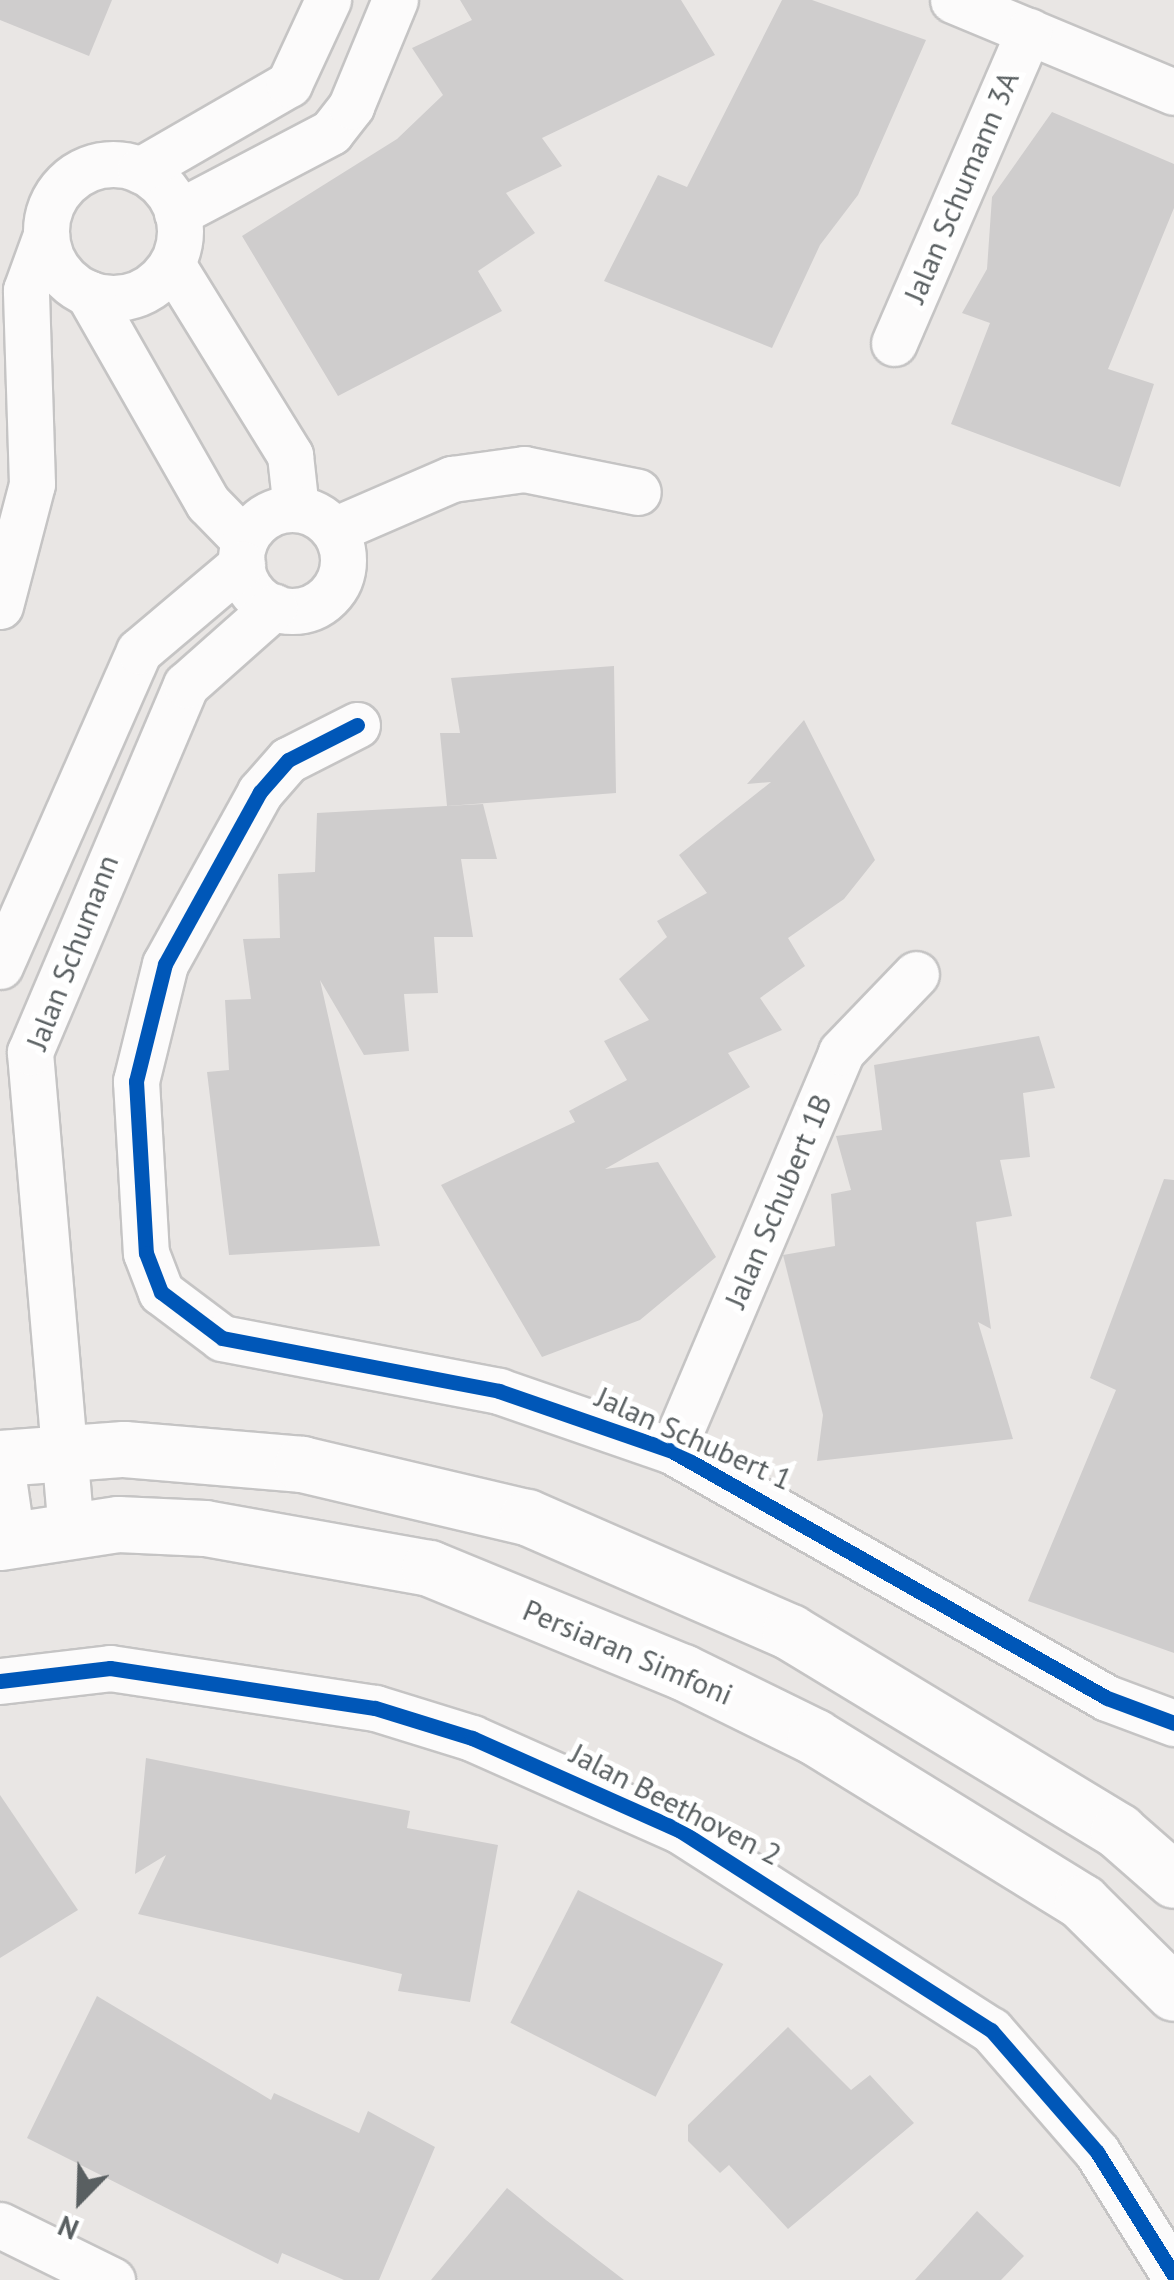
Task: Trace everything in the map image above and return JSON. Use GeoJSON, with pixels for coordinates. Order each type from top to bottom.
{"type":"FeatureCollection","features":[{"type":"Feature","properties":{"kind":"street"},"geometry":{"type":"LineString","coordinates":[[0,606],[32,484],[26,290],[46,235],[51,202],[82,170],[140,170],[289,84],[328,0]]}},
{"type":"Feature","properties":{"kind":"street"},"geometry":{"type":"LineString","coordinates":[[177,213],[306,150],[351,106],[395,0]]}},
{"type":"Feature","properties":{"kind":"street"},"geometry":{"type":"LineString","coordinates":[[953,0],[1174,92]]}},
{"type":"Feature","properties":{"kind":"street","name":"Jalan Schumann 3A"},"geometry":{"type":"LineString","coordinates":[[894,343],[1029,31]]}},
{"type":"Feature","properties":{"kind":"street"},"geometry":{"type":"LineString","coordinates":[[289,84],[351,106]]}},
{"type":"Feature","properties":{"kind":"street"},"geometry":{"type":"LineString","coordinates":[[46,235],[54,265],[88,293],[208,503],[243,552],[250,589],[274,607],[297,611],[328,596],[343,564],[315,519],[290,454],[172,264],[177,213],[165,188],[140,170]]}},
{"type":"Feature","properties":{"kind":"street"},"geometry":{"type":"LineString","coordinates":[[88,293],[142,292],[172,264]]}},
{"type":"Feature","properties":{"kind":"street","name":"Jalan Schumann"},"geometry":{"type":"LineString","coordinates":[[0,966],[139,651],[243,552],[267,515],[315,519],[452,480],[524,469],[638,492]]}},
{"type":"Feature","properties":{"kind":"street","name":"Jalan Schumann"},"geometry":{"type":"LineString","coordinates":[[71,1531],[58,1454],[30,1052],[186,686],[274,607]]}},
{"type":"Feature","properties":{"kind":"street","name":"Jalan Schubert 1"},"geometry":{"type":"LineString","coordinates":[[357,725],[288,760],[260,792],[165,964],[136,1081],[143,1233],[161,1292],[222,1338],[499,1391],[672,1451],[1107,1698],[1174,1723]]}},
{"type":"Feature","properties":{"kind":"street","name":"Jalan Schubert 1B"},"geometry":{"type":"LineString","coordinates":[[672,1451],[841,1052],[916,974]]}},
{"type":"Feature","properties":{"kind":"street"},"geometry":{"type":"LineString","coordinates":[[6,1541],[0,1458],[124,1449],[302,1464],[527,1517],[790,1632],[1118,1831],[1174,1880]]}},
{"type":"Feature","properties":{"kind":"street","name":"Persiaran Simfoni"},"geometry":{"type":"LineString","coordinates":[[6,1541],[71,1531],[204,1528],[429,1568],[683,1672],[814,1737],[1082,1902],[1174,1993]]}},
{"type":"Feature","properties":{"kind":"street","name":"Jalan Beethoven 2"},"geometry":{"type":"LineString","coordinates":[[0,1682],[110,1668],[374,1708],[472,1738],[679,1830],[991,2030],[1097,2152],[1174,2275]]}},
{"type":"Feature","properties":{"kind":"street"},"geometry":{"type":"LineString","coordinates":[[0,2225],[112,2280]]}},
{"type":"Feature","properties":{"kind":"building"},"geometry":{"type":"Polygon","coordinates":[[[0,0],[112,0],[89,56],[0,20],[0,0]]]}},
{"type":"Feature","properties":{"kind":"building"},"geometry":{"type":"Polygon","coordinates":[[[460,0],[681,0],[715,55],[542,138],[562,166],[506,193],[535,233],[478,271],[502,311],[338,396],[242,236],[397,139],[443,95],[412,48],[472,20],[460,0]]]}},
{"type":"Feature","properties":{"kind":"building"},"geometry":{"type":"Polygon","coordinates":[[[782,0],[812,0],[926,40],[858,195],[820,245],[772,348],[604,281],[658,175],[687,187],[782,0]]]}},
{"type":"Feature","properties":{"kind":"building"},"geometry":{"type":"Polygon","coordinates":[[[1052,112],[1174,164],[1174,208],[1108,369],[1154,384],[1120,487],[951,424],[990,323],[962,313],[987,269],[992,197],[1052,112]]]}},
{"type":"Feature","properties":{"kind":"building"},"geometry":{"type":"Polygon","coordinates":[[[614,666],[616,793],[447,806],[440,733],[460,733],[451,678],[614,666]]]}},
{"type":"Feature","properties":{"kind":"building"},"geometry":{"type":"Polygon","coordinates":[[[804,720],[875,860],[844,899],[788,938],[805,966],[760,998],[782,1030],[728,1053],[750,1087],[605,1169],[658,1162],[716,1257],[640,1320],[542,1357],[441,1185],[575,1122],[569,1111],[627,1080],[604,1041],[649,1020],[619,979],[667,937],[657,921],[707,893],[679,855],[771,782],[747,784],[804,720]]]}},
{"type":"Feature","properties":{"kind":"building"},"geometry":{"type":"Polygon","coordinates":[[[483,804],[497,859],[461,859],[473,937],[434,937],[438,993],[404,994],[409,1051],[364,1055],[320,980],[380,1246],[229,1255],[207,1072],[229,1070],[225,1000],[251,999],[243,939],[280,938],[278,874],[315,872],[317,813],[483,804]]]}},
{"type":"Feature","properties":{"kind":"building"},"geometry":{"type":"Polygon","coordinates":[[[1039,1036],[1055,1088],[1023,1093],[1030,1157],[1000,1160],[1012,1216],[976,1222],[991,1329],[978,1322],[1013,1439],[817,1461],[823,1415],[783,1255],[835,1246],[831,1194],[851,1190],[836,1136],[882,1130],[874,1065],[1039,1036]]]}},
{"type":"Feature","properties":{"kind":"building"},"geometry":{"type":"Polygon","coordinates":[[[1164,1179],[1174,1180],[1174,1653],[1028,1601],[1116,1390],[1090,1378],[1164,1179]]]}},
{"type":"Feature","properties":{"kind":"building"},"geometry":{"type":"Polygon","coordinates":[[[146,1758],[410,1811],[407,1828],[498,1845],[470,2002],[398,1991],[402,1974],[138,1914],[166,1855],[135,1874],[146,1758]]]}},
{"type":"Feature","properties":{"kind":"building"},"geometry":{"type":"Polygon","coordinates":[[[0,1795],[78,1910],[0,1958],[0,1795]]]}},
{"type":"Feature","properties":{"kind":"building"},"geometry":{"type":"Polygon","coordinates":[[[578,1890],[723,1964],[656,2097],[510,2023],[578,1890]]]}},
{"type":"Feature","properties":{"kind":"building"},"geometry":{"type":"Polygon","coordinates":[[[97,1996],[271,2100],[274,2093],[359,2133],[368,2111],[435,2147],[379,2280],[344,2280],[282,2253],[278,2264],[27,2138],[97,1996]]]}},
{"type":"Feature","properties":{"kind":"building"},"geometry":{"type":"Polygon","coordinates":[[[788,2027],[851,2090],[870,2075],[914,2123],[788,2229],[729,2165],[720,2173],[688,2141],[688,2125],[788,2027]]]}},
{"type":"Feature","properties":{"kind":"building"},"geometry":{"type":"Polygon","coordinates":[[[507,2188],[546,2220],[624,2280],[431,2280],[507,2188]]]}},
{"type":"Feature","properties":{"kind":"building"},"geometry":{"type":"Polygon","coordinates":[[[977,2211],[1024,2256],[1001,2280],[915,2280],[977,2211]]]}},
{"type":"Feature","properties":{"kind":"cycle path"},"geometry":{"type":"LineString","coordinates":[[357,725],[288,760],[260,792],[165,964],[136,1081],[146,1253],[161,1292],[222,1338],[499,1391],[672,1451],[1107,1698],[1174,1723]]}},
{"type":"Feature","properties":{"kind":"cycle path"},"geometry":{"type":"LineString","coordinates":[[0,1681],[110,1668],[375,1708],[472,1738],[679,1830],[991,2030],[1097,2152],[1174,2275]]}}]}
